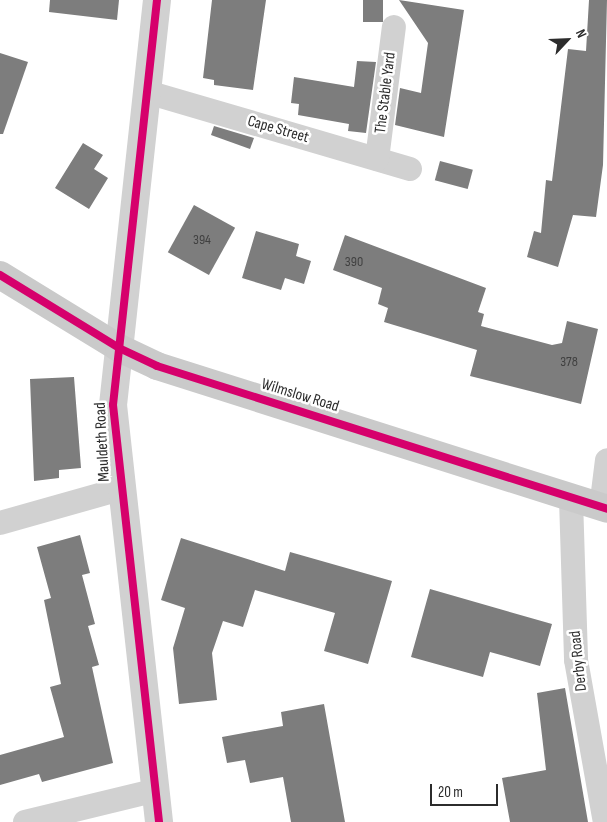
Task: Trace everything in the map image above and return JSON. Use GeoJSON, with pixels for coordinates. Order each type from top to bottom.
{"type":"FeatureCollection","features":[{"type":"Feature","properties":{"kind":"main road","name":"Wilmslow Road"},"geometry":{"type":"LineString","coordinates":[[0,275],[119,348],[157,366],[604,509]]}},
{"type":"Feature","properties":{"kind":"street","name":"Mauldeth Road"},"geometry":{"type":"LineString","coordinates":[[157,0],[113,405],[120,489],[153,791],[159,822]]}},
{"type":"Feature","properties":{"kind":"street","name":"The Stable Yard"},"geometry":{"type":"LineString","coordinates":[[377,159],[394,27]]}},
{"type":"Feature","properties":{"kind":"street","name":"Cape Street"},"geometry":{"type":"LineString","coordinates":[[147,92],[410,169]]}},
{"type":"Feature","properties":{"kind":"street"},"geometry":{"type":"LineString","coordinates":[[604,509],[607,460]]}},
{"type":"Feature","properties":{"kind":"street"},"geometry":{"type":"LineString","coordinates":[[0,523],[120,489]]}},
{"type":"Feature","properties":{"kind":"street","name":"Derby Road"},"geometry":{"type":"LineString","coordinates":[[571,498],[576,660],[605,822]]}},
{"type":"Feature","properties":{"kind":"street"},"geometry":{"type":"LineString","coordinates":[[25,822],[153,791]]}},
{"type":"Feature","properties":{"kind":"building"},"geometry":{"type":"Polygon","coordinates":[[[50,0],[119,0],[117,20],[49,12],[50,0]]]}},
{"type":"Feature","properties":{"kind":"building"},"geometry":{"type":"Polygon","coordinates":[[[212,0],[266,0],[253,90],[214,85],[214,80],[203,78],[212,0]]]}},
{"type":"Feature","properties":{"kind":"building"},"geometry":{"type":"Polygon","coordinates":[[[363,0],[383,0],[383,22],[363,22],[363,0]]]}},
{"type":"Feature","properties":{"kind":"building"},"geometry":{"type":"Polygon","coordinates":[[[399,0],[464,10],[444,137],[395,125],[400,88],[421,93],[428,43],[399,0]]]}},
{"type":"Feature","properties":{"kind":"building"},"geometry":{"type":"Polygon","coordinates":[[[589,0],[607,0],[603,165],[596,217],[573,215],[558,267],[527,257],[534,231],[541,233],[546,180],[552,181],[568,49],[586,51],[589,0]]]}},
{"type":"Feature","properties":{"kind":"building"},"geometry":{"type":"Polygon","coordinates":[[[0,53],[28,62],[3,134],[0,134],[0,53]]]}},
{"type":"Feature","properties":{"kind":"building"},"geometry":{"type":"Polygon","coordinates":[[[357,61],[376,62],[366,133],[348,131],[349,124],[298,115],[299,104],[291,103],[294,77],[354,87],[357,61]]]}},
{"type":"Feature","properties":{"kind":"building"},"geometry":{"type":"Polygon","coordinates":[[[214,126],[254,138],[250,149],[211,135],[214,126]]]}},
{"type":"Feature","properties":{"kind":"building"},"geometry":{"type":"Polygon","coordinates":[[[83,143],[103,155],[94,169],[108,178],[89,209],[55,188],[83,143]]]}},
{"type":"Feature","properties":{"kind":"building"},"geometry":{"type":"Polygon","coordinates":[[[440,161],[473,170],[468,189],[435,180],[440,161]]]}},
{"type":"Feature","properties":{"kind":"building"},"geometry":{"type":"Polygon","coordinates":[[[194,205],[235,228],[209,275],[168,252],[194,205]]]}},
{"type":"Feature","properties":{"kind":"building"},"geometry":{"type":"Polygon","coordinates":[[[256,231],[299,244],[296,256],[311,261],[304,284],[285,278],[281,290],[242,278],[256,231]]]}},
{"type":"Feature","properties":{"kind":"building"},"geometry":{"type":"Polygon","coordinates":[[[345,235],[486,288],[478,312],[484,314],[481,326],[552,345],[562,343],[567,321],[598,329],[581,404],[470,376],[477,350],[384,322],[388,308],[378,304],[382,288],[333,270],[345,235]]]}},
{"type":"Feature","properties":{"kind":"building"},"geometry":{"type":"Polygon","coordinates":[[[74,377],[81,468],[59,470],[59,478],[34,481],[30,379],[74,377]]]}},
{"type":"Feature","properties":{"kind":"building"},"geometry":{"type":"Polygon","coordinates":[[[80,535],[90,573],[82,575],[95,624],[88,626],[99,665],[92,667],[113,763],[42,782],[39,774],[0,785],[0,755],[64,737],[50,687],[61,684],[44,600],[51,598],[37,547],[80,535]]]}},
{"type":"Feature","properties":{"kind":"building"},"geometry":{"type":"Polygon","coordinates":[[[181,538],[285,571],[290,552],[392,581],[368,664],[324,651],[335,613],[255,590],[243,627],[223,621],[212,653],[217,700],[179,704],[173,648],[185,608],[161,600],[181,538]]]}},
{"type":"Feature","properties":{"kind":"building"},"geometry":{"type":"Polygon","coordinates":[[[430,589],[552,624],[540,666],[490,652],[483,677],[411,657],[430,589]]]}},
{"type":"Feature","properties":{"kind":"building"},"geometry":{"type":"Polygon","coordinates":[[[565,688],[588,822],[510,822],[502,778],[546,770],[537,693],[565,688]]]}},
{"type":"Feature","properties":{"kind":"building"},"geometry":{"type":"Polygon","coordinates":[[[324,704],[345,822],[291,822],[283,777],[250,783],[245,760],[227,763],[222,737],[283,726],[281,712],[324,704]]]}},
{"type":"Feature","properties":{"kind":"cycle path"},"geometry":{"type":"LineString","coordinates":[[157,0],[113,405],[159,822]]}},
{"type":"Feature","properties":{"kind":"cycle path"},"geometry":{"type":"LineString","coordinates":[[0,275],[119,348],[157,366],[607,509]]}}]}
